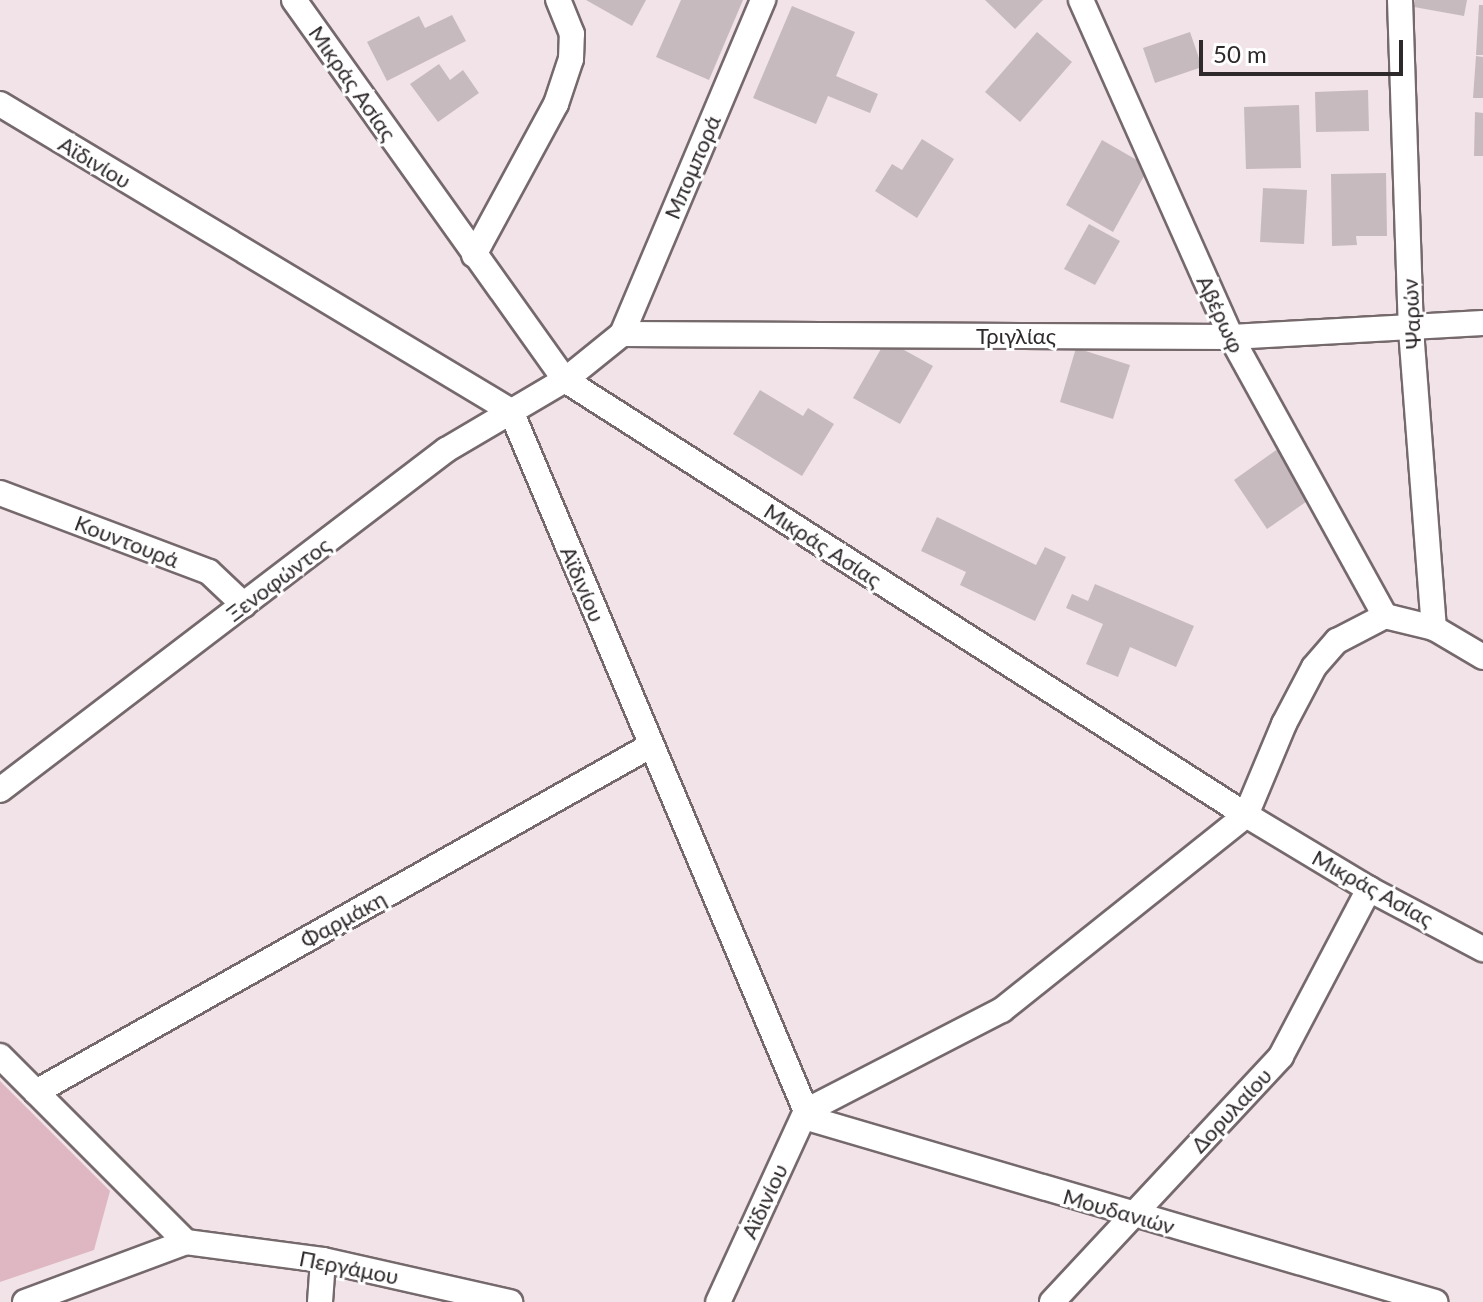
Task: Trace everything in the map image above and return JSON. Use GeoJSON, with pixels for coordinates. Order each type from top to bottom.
{"type":"FeatureCollection","features":[{"type":"Feature","properties":{"kind":"street","name":"Μικράς Ασίας"},"geometry":{"type":"LineString","coordinates":[[294,0],[565,380],[1246,815],[1369,889],[1482,950]]}},
{"type":"Feature","properties":{"kind":"street"},"geometry":{"type":"LineString","coordinates":[[474,255],[561,89],[572,34],[558,0]]}},
{"type":"Feature","properties":{"kind":"street","name":"Μπομπορά"},"geometry":{"type":"LineString","coordinates":[[622,334],[763,0]]}},
{"type":"Feature","properties":{"kind":"street","name":"Αβέρωφ"},"geometry":{"type":"LineString","coordinates":[[1081,0],[1231,337],[1385,616]]}},
{"type":"Feature","properties":{"kind":"street","name":"Ψαρών"},"geometry":{"type":"LineString","coordinates":[[1400,0],[1411,330],[1434,628]]}},
{"type":"Feature","properties":{"kind":"street","name":"Αϊδινίου"},"geometry":{"type":"LineString","coordinates":[[0,104],[511,411],[805,1114],[718,1302]]}},
{"type":"Feature","properties":{"kind":"street","name":"Τριγλίας"},"geometry":{"type":"LineString","coordinates":[[622,334],[1231,337],[1411,330],[1483,323]]}},
{"type":"Feature","properties":{"kind":"street"},"geometry":{"type":"LineString","coordinates":[[565,380],[622,334]]}},
{"type":"Feature","properties":{"kind":"street","name":"Ξενοφώντος"},"geometry":{"type":"LineString","coordinates":[[0,790],[446,450],[565,380]]}},
{"type":"Feature","properties":{"kind":"street","name":"Κουντουρά"},"geometry":{"type":"LineString","coordinates":[[0,493],[209,572],[244,605]]}},
{"type":"Feature","properties":{"kind":"street"},"geometry":{"type":"LineString","coordinates":[[805,1114],[1002,1010],[1246,815],[1314,667],[1337,641],[1385,616],[1434,628],[1481,652]]}},
{"type":"Feature","properties":{"kind":"street","name":"Φαρμάκη"},"geometry":{"type":"LineString","coordinates":[[36,1092],[650,746]]}},
{"type":"Feature","properties":{"kind":"street","name":"Δορυλαίου"},"geometry":{"type":"LineString","coordinates":[[1052,1302],[1281,1056],[1369,889]]}},
{"type":"Feature","properties":{"kind":"street"},"geometry":{"type":"LineString","coordinates":[[0,1056],[186,1242]]}},
{"type":"Feature","properties":{"kind":"street","name":"Μουδανιών"},"geometry":{"type":"LineString","coordinates":[[805,1114],[1133,1215],[1435,1302]]}},
{"type":"Feature","properties":{"kind":"street","name":"Περγάμου"},"geometry":{"type":"LineString","coordinates":[[25,1302],[186,1242],[323,1260],[510,1302]]}},
{"type":"Feature","properties":{"kind":"street"},"geometry":{"type":"LineString","coordinates":[[320,1302],[323,1260]]}},
{"type":"Feature","properties":{"kind":"shaded area"},"geometry":{"type":"Polygon","coordinates":[[[0,1081],[110,1191],[94,1250],[0,1282],[0,1081]]]}},
{"type":"Feature","properties":{"kind":"building"},"geometry":{"type":"Polygon","coordinates":[[[586,0],[646,0],[632,26],[586,0]]]}},
{"type":"Feature","properties":{"kind":"building"},"geometry":{"type":"Polygon","coordinates":[[[681,0],[743,0],[709,80],[656,57],[681,0]]]}},
{"type":"Feature","properties":{"kind":"building"},"geometry":{"type":"Polygon","coordinates":[[[985,0],[1043,0],[1015,29],[985,0]]]}},
{"type":"Feature","properties":{"kind":"building"},"geometry":{"type":"Polygon","coordinates":[[[1415,0],[1467,0],[1464,16],[1414,7],[1415,0]]]}},
{"type":"Feature","properties":{"kind":"building"},"geometry":{"type":"Polygon","coordinates":[[[1479,5],[1483,5],[1483,55],[1476,55],[1479,5]]]}},
{"type":"Feature","properties":{"kind":"building"},"geometry":{"type":"Polygon","coordinates":[[[792,6],[855,32],[836,76],[878,94],[870,113],[828,96],[816,124],[753,98],[792,6]]]}},
{"type":"Feature","properties":{"kind":"building"},"geometry":{"type":"Polygon","coordinates":[[[452,15],[466,41],[387,81],[367,42],[419,16],[425,28],[452,15]]]}},
{"type":"Feature","properties":{"kind":"building"},"geometry":{"type":"Polygon","coordinates":[[[1037,32],[1072,62],[1020,122],[985,92],[1037,32]]]}},
{"type":"Feature","properties":{"kind":"building"},"geometry":{"type":"Polygon","coordinates":[[[1190,32],[1202,67],[1155,83],[1143,48],[1190,32]]]}},
{"type":"Feature","properties":{"kind":"building"},"geometry":{"type":"Polygon","coordinates":[[[1476,56],[1483,57],[1483,98],[1473,98],[1476,56]]]}},
{"type":"Feature","properties":{"kind":"building"},"geometry":{"type":"Polygon","coordinates":[[[439,64],[450,80],[463,70],[479,93],[438,122],[410,84],[439,64]]]}},
{"type":"Feature","properties":{"kind":"building"},"geometry":{"type":"Polygon","coordinates":[[[1368,90],[1369,131],[1316,132],[1315,92],[1368,90]]]}},
{"type":"Feature","properties":{"kind":"building"},"geometry":{"type":"Polygon","coordinates":[[[1299,105],[1301,168],[1246,169],[1244,107],[1299,105]]]}},
{"type":"Feature","properties":{"kind":"building"},"geometry":{"type":"Polygon","coordinates":[[[1475,112],[1483,113],[1483,156],[1474,156],[1475,112]]]}},
{"type":"Feature","properties":{"kind":"building"},"geometry":{"type":"Polygon","coordinates":[[[922,139],[954,159],[917,218],[875,191],[892,164],[902,170],[922,139]]]}},
{"type":"Feature","properties":{"kind":"building"},"geometry":{"type":"Polygon","coordinates":[[[1102,140],[1149,167],[1113,232],[1066,205],[1102,140]]]}},
{"type":"Feature","properties":{"kind":"building"},"geometry":{"type":"Polygon","coordinates":[[[1386,173],[1387,236],[1356,236],[1357,245],[1332,246],[1331,174],[1386,173]]]}},
{"type":"Feature","properties":{"kind":"building"},"geometry":{"type":"Polygon","coordinates":[[[1263,188],[1307,190],[1304,244],[1260,242],[1263,188]]]}},
{"type":"Feature","properties":{"kind":"building"},"geometry":{"type":"Polygon","coordinates":[[[1089,224],[1120,241],[1095,285],[1064,269],[1089,224]]]}},
{"type":"Feature","properties":{"kind":"building"},"geometry":{"type":"Polygon","coordinates":[[[886,340],[933,366],[900,424],[853,398],[886,340]]]}},
{"type":"Feature","properties":{"kind":"building"},"geometry":{"type":"Polygon","coordinates":[[[1076,348],[1130,365],[1113,419],[1060,402],[1076,348]]]}},
{"type":"Feature","properties":{"kind":"building"},"geometry":{"type":"Polygon","coordinates":[[[760,390],[803,416],[808,408],[834,424],[802,476],[733,434],[760,390]]]}},
{"type":"Feature","properties":{"kind":"building"},"geometry":{"type":"Polygon","coordinates":[[[1279,448],[1313,497],[1267,529],[1234,480],[1279,448]]]}},
{"type":"Feature","properties":{"kind":"building"},"geometry":{"type":"Polygon","coordinates":[[[937,517],[1036,565],[1045,547],[1066,557],[1035,621],[960,585],[966,572],[921,551],[937,517]]]}},
{"type":"Feature","properties":{"kind":"building"},"geometry":{"type":"Polygon","coordinates":[[[1095,584],[1194,626],[1176,667],[1130,647],[1118,677],[1086,664],[1103,624],[1066,608],[1072,594],[1088,601],[1095,584]]]}}]}
